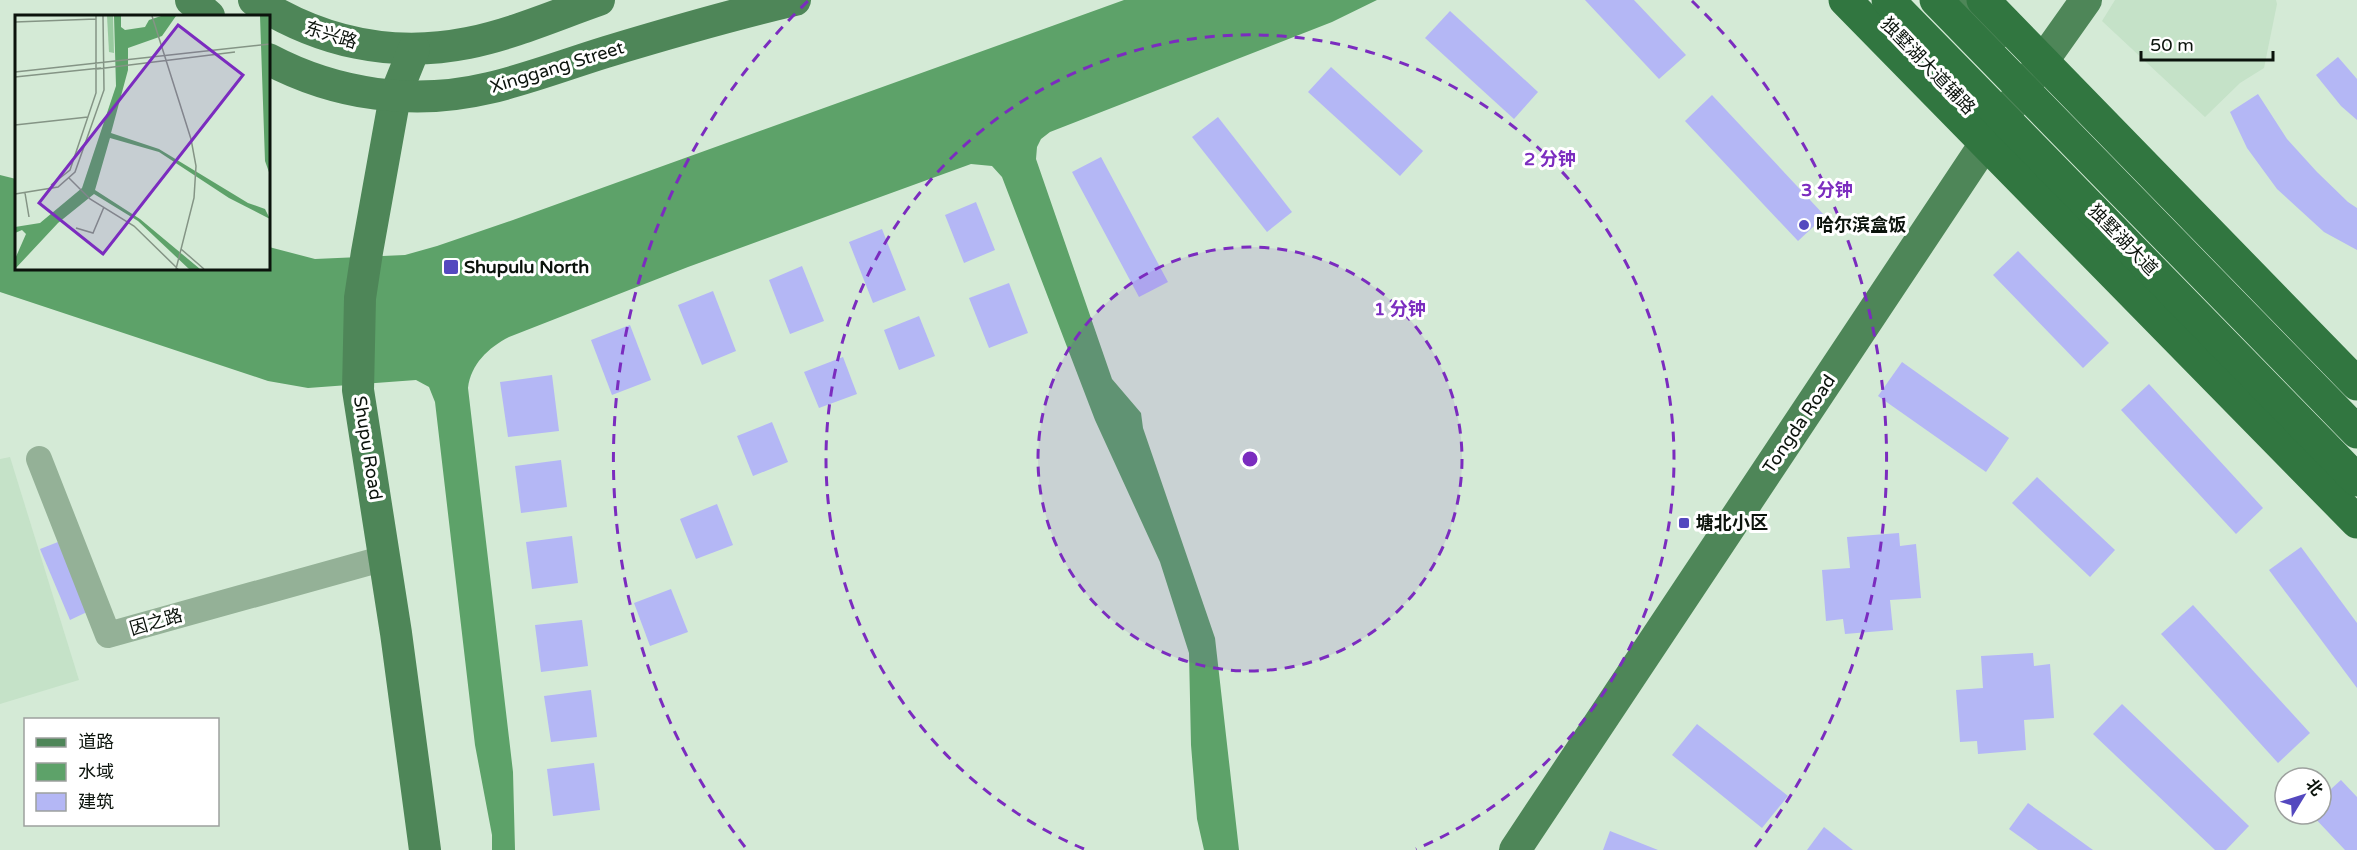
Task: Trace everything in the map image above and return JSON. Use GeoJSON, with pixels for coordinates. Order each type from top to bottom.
{"type":"FeatureCollection","features":[{"type":"Feature","properties":{"kind":"highway"},"geometry":{"type":"LineString","coordinates":[[1845,0],[2357,522]]}},
{"type":"Feature","properties":{"kind":"highway","name":"独墅湖大道"},"geometry":{"type":"LineString","coordinates":[[1888,0],[2357,480]]}},
{"type":"Feature","properties":{"kind":"highway","name":"独墅湖大道"},"geometry":{"type":"LineString","coordinates":[[1936,0],[2357,432]]}},
{"type":"Feature","properties":{"kind":"highway"},"geometry":{"type":"LineString","coordinates":[[1983,0],[2357,384]]}},
{"type":"Feature","properties":{"kind":"main road"},"geometry":{"type":"LineString","coordinates":[[191,0],[208,15]]}},
{"type":"Feature","properties":{"kind":"main road","name":"东兴路"},"geometry":{"type":"LineString","coordinates":[[254,0],[277,14],[329,37],[357,44],[414,49]]}},
{"type":"Feature","properties":{"kind":"main road"},"geometry":{"type":"LineString","coordinates":[[414,49],[470,43],[599,0]]}},
{"type":"Feature","properties":{"kind":"main road","name":"Xinggang Street"},"geometry":{"type":"LineString","coordinates":[[716,19],[753,0]]}},
{"type":"Feature","properties":{"kind":"main road","name":"Xinggang Street"},"geometry":{"type":"LineString","coordinates":[[395,96],[443,96],[490,88],[716,19],[795,0]]}},
{"type":"Feature","properties":{"kind":"main road","name":"独墅湖大道辅路"},"geometry":{"type":"LineString","coordinates":[[1863,0],[1986,125]]}},
{"type":"Feature","properties":{"kind":"main road"},"geometry":{"type":"LineString","coordinates":[[1963,0],[2028,67]]}},
{"type":"Feature","properties":{"kind":"main road","name":"Tongda Road"},"geometry":{"type":"LineString","coordinates":[[2028,67],[2063,0]]}},
{"type":"Feature","properties":{"kind":"main road","name":"Tongda Road"},"geometry":{"type":"LineString","coordinates":[[1492,850],[1986,125],[2028,67],[2086,0]]}},
{"type":"Feature","properties":{"kind":"main road","name":"Shupu Road"},"geometry":{"type":"LineString","coordinates":[[414,49],[395,96],[367,252],[360,298],[358,390],[385,558],[425,850]]}},
{"type":"Feature","properties":{"kind":"main road"},"geometry":{"type":"LineString","coordinates":[[270,60],[325,83],[360,92],[395,96]]}},
{"type":"Feature","properties":{"kind":"main road","name":"Tongda Road"},"geometry":{"type":"LineString","coordinates":[[1515,850],[1986,125]]}},
{"type":"Feature","properties":{"kind":"street","name":"因之路"},"geometry":{"type":"LineString","coordinates":[[39,459],[108,635],[385,558]]}},
{"type":"Feature","properties":{"kind":"shaded area"},"geometry":{"type":"Polygon","coordinates":[[[2115,0],[2276,0],[2264,68],[2240,83],[2205,117],[2102,21],[2115,0]]]}},
{"type":"Feature","properties":{"kind":"shaded area"},"geometry":{"type":"Polygon","coordinates":[[[10,457],[79,680],[0,704],[0,459],[10,457]]]}},
{"type":"Feature","properties":{"kind":"water"},"geometry":{"type":"Polygon","coordinates":[[[1124,0],[1377,0],[1332,22],[1050,132],[1041,139],[1037,147],[1036,159],[1112,379],[1141,413],[1143,428],[1215,638],[1239,850],[1204,850],[1197,819],[1191,745],[1189,653],[1160,562],[1095,420],[1002,177],[992,166],[971,164],[688,267],[509,337],[494,346],[477,364],[468,388],[513,772],[515,850],[492,850],[492,835],[475,745],[435,402],[429,387],[416,380],[308,388],[268,381],[0,292],[0,175],[15,179],[15,270],[270,270],[270,247],[315,259],[405,255],[513,220],[1124,0]]]}},
{"type":"Feature","properties":{"kind":"building"},"geometry":{"type":"Polygon","coordinates":[[[1585,0],[1634,0],[1686,55],[1659,79],[1585,0]]]}},
{"type":"Feature","properties":{"kind":"building"},"geometry":{"type":"Polygon","coordinates":[[[1450,11],[1538,92],[1514,119],[1425,38],[1450,11]]]}},
{"type":"Feature","properties":{"kind":"building"},"geometry":{"type":"Polygon","coordinates":[[[2338,57],[2357,79],[2357,120],[2341,106],[2316,75],[2338,57]]]}},
{"type":"Feature","properties":{"kind":"building"},"geometry":{"type":"Polygon","coordinates":[[[1331,67],[1423,151],[1400,176],[1308,92],[1331,67]]]}},
{"type":"Feature","properties":{"kind":"building"},"geometry":{"type":"Polygon","coordinates":[[[2258,94],[2287,139],[2317,172],[2357,208],[2357,250],[2324,232],[2277,189],[2247,148],[2230,112],[2258,94]]]}},
{"type":"Feature","properties":{"kind":"building"},"geometry":{"type":"Polygon","coordinates":[[[1712,95],[1825,216],[1798,241],[1685,121],[1712,95]]]}},
{"type":"Feature","properties":{"kind":"building"},"geometry":{"type":"Polygon","coordinates":[[[1218,117],[1292,212],[1267,232],[1192,137],[1218,117]]]}},
{"type":"Feature","properties":{"kind":"building"},"geometry":{"type":"Polygon","coordinates":[[[1101,157],[1168,282],[1139,297],[1072,172],[1101,157]]]}},
{"type":"Feature","properties":{"kind":"building"},"geometry":{"type":"Polygon","coordinates":[[[976,202],[995,250],[964,263],[945,215],[976,202]]]}},
{"type":"Feature","properties":{"kind":"building"},"geometry":{"type":"Polygon","coordinates":[[[882,229],[906,290],[873,303],[849,242],[882,229]]]}},
{"type":"Feature","properties":{"kind":"building"},"geometry":{"type":"Polygon","coordinates":[[[2018,251],[2109,343],[2083,368],[1993,275],[2018,251]]]}},
{"type":"Feature","properties":{"kind":"building"},"geometry":{"type":"Polygon","coordinates":[[[802,266],[824,321],[790,334],[769,280],[802,266]]]}},
{"type":"Feature","properties":{"kind":"building"},"geometry":{"type":"Polygon","coordinates":[[[1009,283],[1028,333],[989,348],[969,298],[1009,283]]]}},
{"type":"Feature","properties":{"kind":"building"},"geometry":{"type":"Polygon","coordinates":[[[713,291],[736,351],[702,365],[678,305],[713,291]]]}},
{"type":"Feature","properties":{"kind":"building"},"geometry":{"type":"Polygon","coordinates":[[[919,316],[935,356],[899,370],[884,330],[919,316]]]}},
{"type":"Feature","properties":{"kind":"building"},"geometry":{"type":"Polygon","coordinates":[[[630,325],[651,380],[612,395],[591,340],[630,325]]]}},
{"type":"Feature","properties":{"kind":"building"},"geometry":{"type":"Polygon","coordinates":[[[843,357],[857,394],[819,408],[804,372],[843,357]]]}},
{"type":"Feature","properties":{"kind":"building"},"geometry":{"type":"Polygon","coordinates":[[[1902,362],[2009,438],[1986,472],[1878,396],[1902,362]]]}},
{"type":"Feature","properties":{"kind":"building"},"geometry":{"type":"Polygon","coordinates":[[[552,375],[559,431],[508,437],[500,382],[552,375]]]}},
{"type":"Feature","properties":{"kind":"building"},"geometry":{"type":"Polygon","coordinates":[[[2149,384],[2263,508],[2236,534],[2121,410],[2149,384]]]}},
{"type":"Feature","properties":{"kind":"building"},"geometry":{"type":"Polygon","coordinates":[[[772,422],[788,462],[753,476],[737,436],[772,422]]]}},
{"type":"Feature","properties":{"kind":"building"},"geometry":{"type":"Polygon","coordinates":[[[561,460],[567,507],[521,513],[515,466],[561,460]]]}},
{"type":"Feature","properties":{"kind":"building"},"geometry":{"type":"Polygon","coordinates":[[[2037,477],[2115,550],[2090,577],[2012,503],[2037,477]]]}},
{"type":"Feature","properties":{"kind":"building"},"geometry":{"type":"Polygon","coordinates":[[[717,504],[733,545],[696,559],[680,519],[717,504]]]}},
{"type":"Feature","properties":{"kind":"building"},"geometry":{"type":"Polygon","coordinates":[[[1899,533],[1900,546],[1916,544],[1921,598],[1890,600],[1893,630],[1845,634],[1843,619],[1826,621],[1822,570],[1850,568],[1847,537],[1899,533]]]}},
{"type":"Feature","properties":{"kind":"building"},"geometry":{"type":"Polygon","coordinates":[[[572,536],[578,583],[532,589],[526,542],[572,536]]]}},
{"type":"Feature","properties":{"kind":"building"},"geometry":{"type":"Polygon","coordinates":[[[58,542],[87,612],[70,620],[40,549],[58,542]]]}},
{"type":"Feature","properties":{"kind":"building"},"geometry":{"type":"Polygon","coordinates":[[[2301,547],[2357,623],[2357,688],[2269,570],[2301,547]]]}},
{"type":"Feature","properties":{"kind":"building"},"geometry":{"type":"Polygon","coordinates":[[[671,589],[688,632],[650,646],[634,603],[671,589]]]}},
{"type":"Feature","properties":{"kind":"building"},"geometry":{"type":"Polygon","coordinates":[[[2193,605],[2310,733],[2278,763],[2161,634],[2193,605]]]}},
{"type":"Feature","properties":{"kind":"building"},"geometry":{"type":"Polygon","coordinates":[[[582,620],[588,666],[541,672],[535,625],[582,620]]]}},
{"type":"Feature","properties":{"kind":"building"},"geometry":{"type":"Polygon","coordinates":[[[2033,653],[2034,666],[2050,664],[2054,718],[2024,720],[2026,750],[1978,754],[1977,741],[1960,742],[1956,690],[1983,688],[1981,656],[2033,653]]]}},
{"type":"Feature","properties":{"kind":"building"},"geometry":{"type":"Polygon","coordinates":[[[591,690],[597,737],[551,742],[544,696],[591,690]]]}},
{"type":"Feature","properties":{"kind":"building"},"geometry":{"type":"Polygon","coordinates":[[[2122,704],[2249,826],[2226,850],[2215,850],[2093,734],[2122,704]]]}},
{"type":"Feature","properties":{"kind":"building"},"geometry":{"type":"Polygon","coordinates":[[[1697,724],[1788,796],[1762,828],[1672,755],[1697,724]]]}},
{"type":"Feature","properties":{"kind":"building"},"geometry":{"type":"Polygon","coordinates":[[[594,763],[600,810],[553,816],[547,769],[594,763]]]}},
{"type":"Feature","properties":{"kind":"building"},"geometry":{"type":"Polygon","coordinates":[[[2341,780],[2357,797],[2357,850],[2345,850],[2322,826],[2333,826],[2333,787],[2341,780]]]}},
{"type":"Feature","properties":{"kind":"building"},"geometry":{"type":"Polygon","coordinates":[[[2028,803],[2093,850],[2038,850],[2009,829],[2028,803]]]}},
{"type":"Feature","properties":{"kind":"building"},"geometry":{"type":"Polygon","coordinates":[[[1824,827],[1853,850],[1807,850],[1824,827]]]}},
{"type":"Feature","properties":{"kind":"building"},"geometry":{"type":"Polygon","coordinates":[[[1610,831],[1658,850],[1603,850],[1610,831]]]}},
{"type":"Feature","properties":{"kind":"place","name":"哈尔滨盒饭"},"geometry":{"type":"Point","coordinates":[1804,225]}},
{"type":"Feature","properties":{"kind":"place","name":"Shupulu North"},"geometry":{"type":"Point","coordinates":[451,267]}},
{"type":"Feature","properties":{"kind":"place","name":"塘北小区"},"geometry":{"type":"Point","coordinates":[1684,523]}}]}
